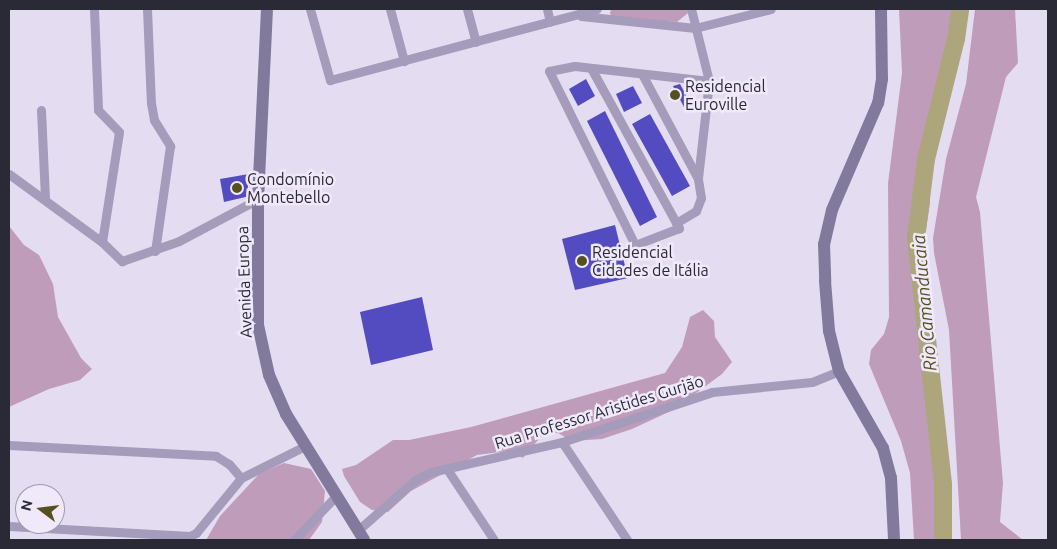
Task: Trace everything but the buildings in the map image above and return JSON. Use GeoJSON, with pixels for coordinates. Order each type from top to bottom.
{"type":"FeatureCollection","features":[{"type":"Feature","properties":{"kind":"street"},"geometry":{"type":"LineString","coordinates":[[94,9],[98,110],[119,132],[102,242]]}},
{"type":"Feature","properties":{"kind":"street"},"geometry":{"type":"LineString","coordinates":[[147,9],[151,102],[154,120],[170,146],[155,251]]}},
{"type":"Feature","properties":{"kind":"street","name":"Avenida Europa"},"geometry":{"type":"LineString","coordinates":[[259,9],[266,57]]}},
{"type":"Feature","properties":{"kind":"street","name":"Avenida Europa"},"geometry":{"type":"LineString","coordinates":[[267,9],[258,199],[258,326],[268,375],[305,446],[360,535]]}},
{"type":"Feature","properties":{"kind":"street"},"geometry":{"type":"LineString","coordinates":[[310,9],[330,80],[598,9]]}},
{"type":"Feature","properties":{"kind":"street"},"geometry":{"type":"LineString","coordinates":[[390,9],[404,61]]}},
{"type":"Feature","properties":{"kind":"street"},"geometry":{"type":"LineString","coordinates":[[468,9],[476,42]]}},
{"type":"Feature","properties":{"kind":"street"},"geometry":{"type":"LineString","coordinates":[[547,9],[550,22]]}},
{"type":"Feature","properties":{"kind":"street"},"geometry":{"type":"LineString","coordinates":[[676,223],[696,211],[700,205],[698,178],[709,81],[691,9]]}},
{"type":"Feature","properties":{"kind":"street"},"geometry":{"type":"LineString","coordinates":[[576,15],[696,28],[771,9]]}},
{"type":"Feature","properties":{"kind":"street"},"geometry":{"type":"LineString","coordinates":[[881,9],[882,78],[878,103],[868,133],[845,174],[832,210],[824,244],[829,331],[839,371],[883,448],[890,478],[894,540]]}},
{"type":"Feature","properties":{"kind":"street"},"geometry":{"type":"LineString","coordinates":[[591,68],[679,228],[635,245],[549,71],[575,66],[709,81]]}},
{"type":"Feature","properties":{"kind":"street"},"geometry":{"type":"LineString","coordinates":[[642,74],[698,178]]}},
{"type":"Feature","properties":{"kind":"street"},"geometry":{"type":"LineString","coordinates":[[41,110],[45,199]]}},
{"type":"Feature","properties":{"kind":"street"},"geometry":{"type":"LineString","coordinates":[[9,174],[102,242],[122,261],[180,241],[258,199]]}},
{"type":"Feature","properties":{"kind":"street","name":"Rua Professor Aristides Gurjão"},"geometry":{"type":"LineString","coordinates":[[360,535],[415,480],[447,469],[562,442],[712,392],[812,382],[839,371]]}},
{"type":"Feature","properties":{"kind":"street"},"geometry":{"type":"LineString","coordinates":[[562,442],[627,540]]}},
{"type":"Feature","properties":{"kind":"street"},"geometry":{"type":"LineString","coordinates":[[9,445],[216,456],[229,464],[242,478]]}},
{"type":"Feature","properties":{"kind":"street"},"geometry":{"type":"LineString","coordinates":[[9,526],[190,536],[196,534],[242,478],[305,446]]}},
{"type":"Feature","properties":{"kind":"street"},"geometry":{"type":"LineString","coordinates":[[447,469],[494,540]]}},
{"type":"Feature","properties":{"kind":"street"},"geometry":{"type":"LineString","coordinates":[[294,540],[335,497]]}},
{"type":"Feature","properties":{"kind":"shaded area"},"geometry":{"type":"Polygon","coordinates":[[[611,9],[687,9],[688,13],[677,22],[614,18],[610,14],[611,9]]]}},
{"type":"Feature","properties":{"kind":"shaded area"},"geometry":{"type":"Polygon","coordinates":[[[899,9],[964,9],[949,82],[928,156],[930,203],[923,250],[929,280],[926,373],[940,433],[948,494],[945,540],[914,540],[910,473],[901,441],[869,364],[871,350],[884,334],[889,317],[888,183],[902,73],[899,9]]]}},
{"type":"Feature","properties":{"kind":"shaded area"},"geometry":{"type":"Polygon","coordinates":[[[975,9],[1015,9],[1018,63],[1006,77],[976,197],[980,212],[1003,483],[1000,522],[1023,540],[961,540],[949,330],[934,253],[933,238],[946,159],[966,84],[975,9]]]}},
{"type":"Feature","properties":{"kind":"shaded area"},"geometry":{"type":"Polygon","coordinates":[[[9,226],[24,245],[39,255],[53,284],[58,317],[81,358],[92,369],[80,380],[49,389],[9,407],[9,226]]]}},
{"type":"Feature","properties":{"kind":"shaded area"},"geometry":{"type":"Polygon","coordinates":[[[703,310],[714,321],[715,337],[732,362],[722,374],[673,410],[632,429],[602,439],[572,441],[558,433],[543,434],[523,458],[508,451],[477,455],[411,491],[388,512],[372,510],[360,502],[344,476],[342,469],[356,465],[393,440],[409,440],[471,427],[665,373],[682,347],[690,317],[703,310]]]}},
{"type":"Feature","properties":{"kind":"shaded area"},"geometry":{"type":"Polygon","coordinates":[[[284,463],[311,469],[325,491],[322,522],[309,540],[206,540],[220,516],[259,474],[284,463]]]}},
{"type":"Feature","properties":{"kind":"waterway","name":"Rio Camanducaia"},"geometry":{"type":"LineString","coordinates":[[943,540],[943,484],[916,238],[926,159],[956,39],[960,9]]}},
{"type":"Feature","properties":{"kind":"place","name":"Residencial Euroville"},"geometry":{"type":"Point","coordinates":[675,95]}},
{"type":"Feature","properties":{"kind":"place","name":"Condomínio Montebello"},"geometry":{"type":"Point","coordinates":[237,188]}},
{"type":"Feature","properties":{"kind":"place","name":"Residencial Cidades de Itália"},"geometry":{"type":"Point","coordinates":[582,261]}}]}
